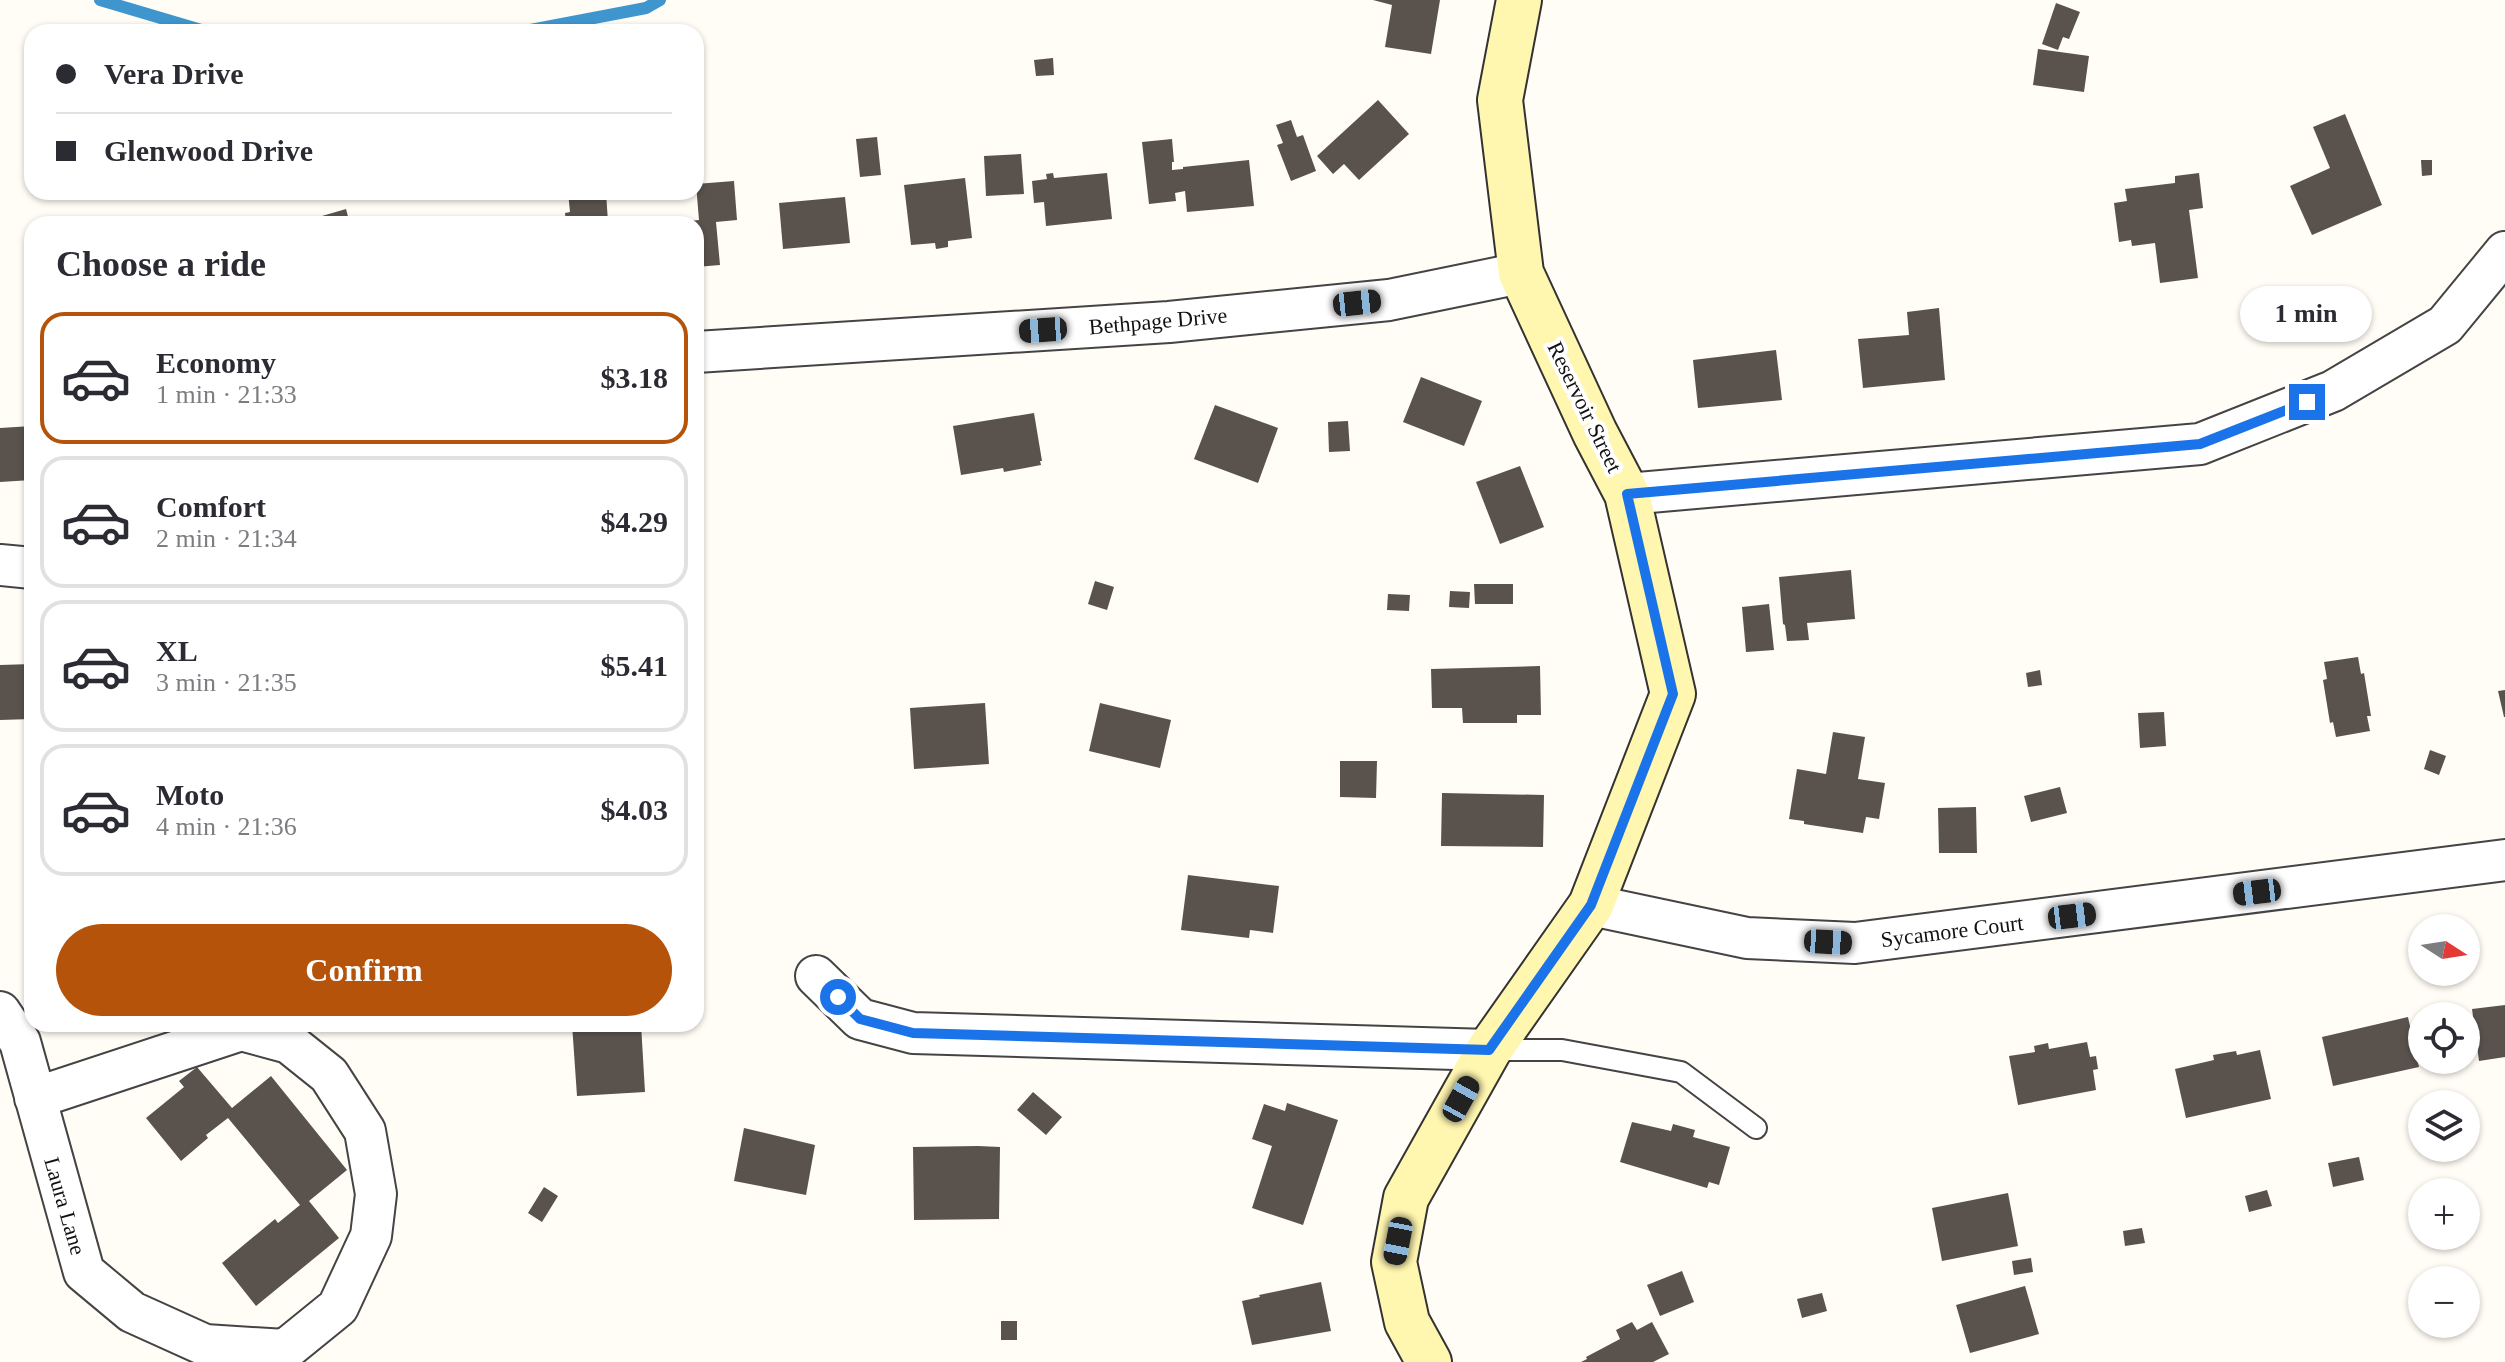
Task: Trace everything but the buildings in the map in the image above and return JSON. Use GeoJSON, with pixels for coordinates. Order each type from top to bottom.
{"type":"FeatureCollection","features":[{"type":"Feature","properties":{"kind":"street","name":"Reservoir Street"},"geometry":{"type":"LineString","coordinates":[[1429,1362],[1407,1322],[1394,1262],[1406,1198],[1489,1050],[1591,905],[1673,694],[1627,494],[1595,433],[1521,273],[1500,100],[1519,0]]}},
{"type":"Feature","properties":{"kind":"street"},"geometry":{"type":"LineString","coordinates":[[1627,494],[2200,444],[2333,391],[2445,325],[2505,252]]}},
{"type":"Feature","properties":{"kind":"street","name":"Bethpage Drive"},"geometry":{"type":"LineString","coordinates":[[704,351],[1169,322],[1389,300],[1521,273]]}},
{"type":"Feature","properties":{"kind":"street"},"geometry":{"type":"LineString","coordinates":[[0,565],[24,567]]}},
{"type":"Feature","properties":{"kind":"street","name":"Sycamore Court"},"geometry":{"type":"LineString","coordinates":[[1591,905],[1747,938],[1855,943],[2505,860]]}},
{"type":"Feature","properties":{"kind":"street"},"geometry":{"type":"LineString","coordinates":[[816,976],[860,1019],[913,1033],[1489,1050]]}},
{"type":"Feature","properties":{"kind":"street","name":"Laura Lane"},"geometry":{"type":"LineString","coordinates":[[0,1012],[20,1042],[84,1272],[132,1312],[205,1345],[285,1350],[338,1307],[371,1236],[376,1194],[365,1131],[329,1075],[289,1043],[248,1032]]}},
{"type":"Feature","properties":{"kind":"street","name":"Laura Lane"},"geometry":{"type":"LineString","coordinates":[[35,1098],[235,1032]]}},
{"type":"Feature","properties":{"kind":"lane"},"geometry":{"type":"LineString","coordinates":[[1489,1050],[1562,1050],[1681,1072],[1756,1128]]}},
{"type":"Feature","properties":{"kind":"waterway"},"geometry":{"type":"LineString","coordinates":[[100,0],[181,24]]}},
{"type":"Feature","properties":{"kind":"waterway"},"geometry":{"type":"LineString","coordinates":[[562,24],[646,8],[660,0]]}},
{"type":"Feature","properties":{"kind":"route"},"geometry":{"type":"LineString","coordinates":[[838,997],[860,1019],[913,1033],[1489,1050],[1591,905],[1673,694],[1627,494],[2200,444],[2307,402]]}}]}
